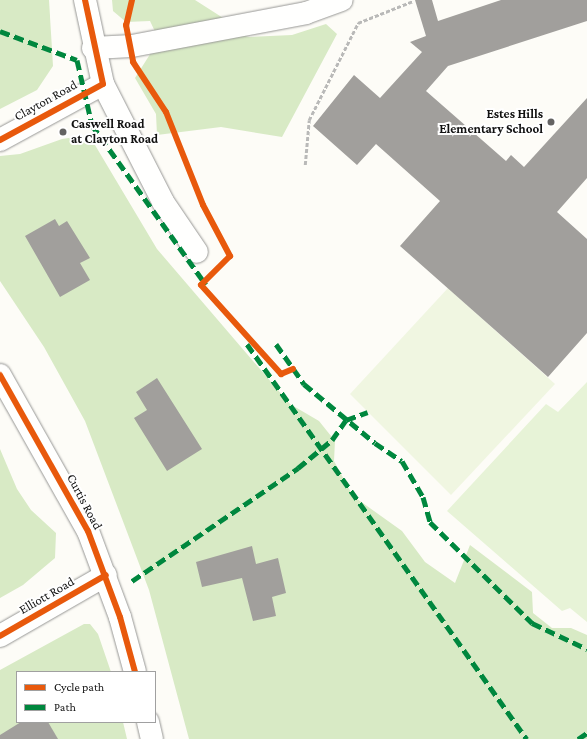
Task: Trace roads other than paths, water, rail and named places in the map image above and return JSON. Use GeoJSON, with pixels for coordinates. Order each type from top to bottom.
{"type":"FeatureCollection","features":[{"type":"Feature","properties":{"kind":"street"},"geometry":{"type":"LineString","coordinates":[[85,0],[93,48],[103,84],[144,169],[197,252]]}},
{"type":"Feature","properties":{"kind":"street"},"geometry":{"type":"LineString","coordinates":[[93,48],[132,46],[306,13],[342,0]]}},
{"type":"Feature","properties":{"kind":"street","name":"Clayton Road"},"geometry":{"type":"LineString","coordinates":[[0,140],[103,84]]}},
{"type":"Feature","properties":{"kind":"street","name":"Curtis Road"},"geometry":{"type":"LineString","coordinates":[[0,375],[88,531],[106,575],[135,671]]}},
{"type":"Feature","properties":{"kind":"street","name":"Elliott Road"},"geometry":{"type":"LineString","coordinates":[[0,636],[106,575]]}},
{"type":"Feature","properties":{"kind":"street"},"geometry":{"type":"LineString","coordinates":[[148,723],[152,739]]}},
{"type":"Feature","properties":{"kind":"place","name":"Estes Hills Elementary School"},"geometry":{"type":"Point","coordinates":[551,122]}},
{"type":"Feature","properties":{"kind":"place","name":"Caswell Road at Clayton Road"},"geometry":{"type":"Point","coordinates":[63,132]}}]}
